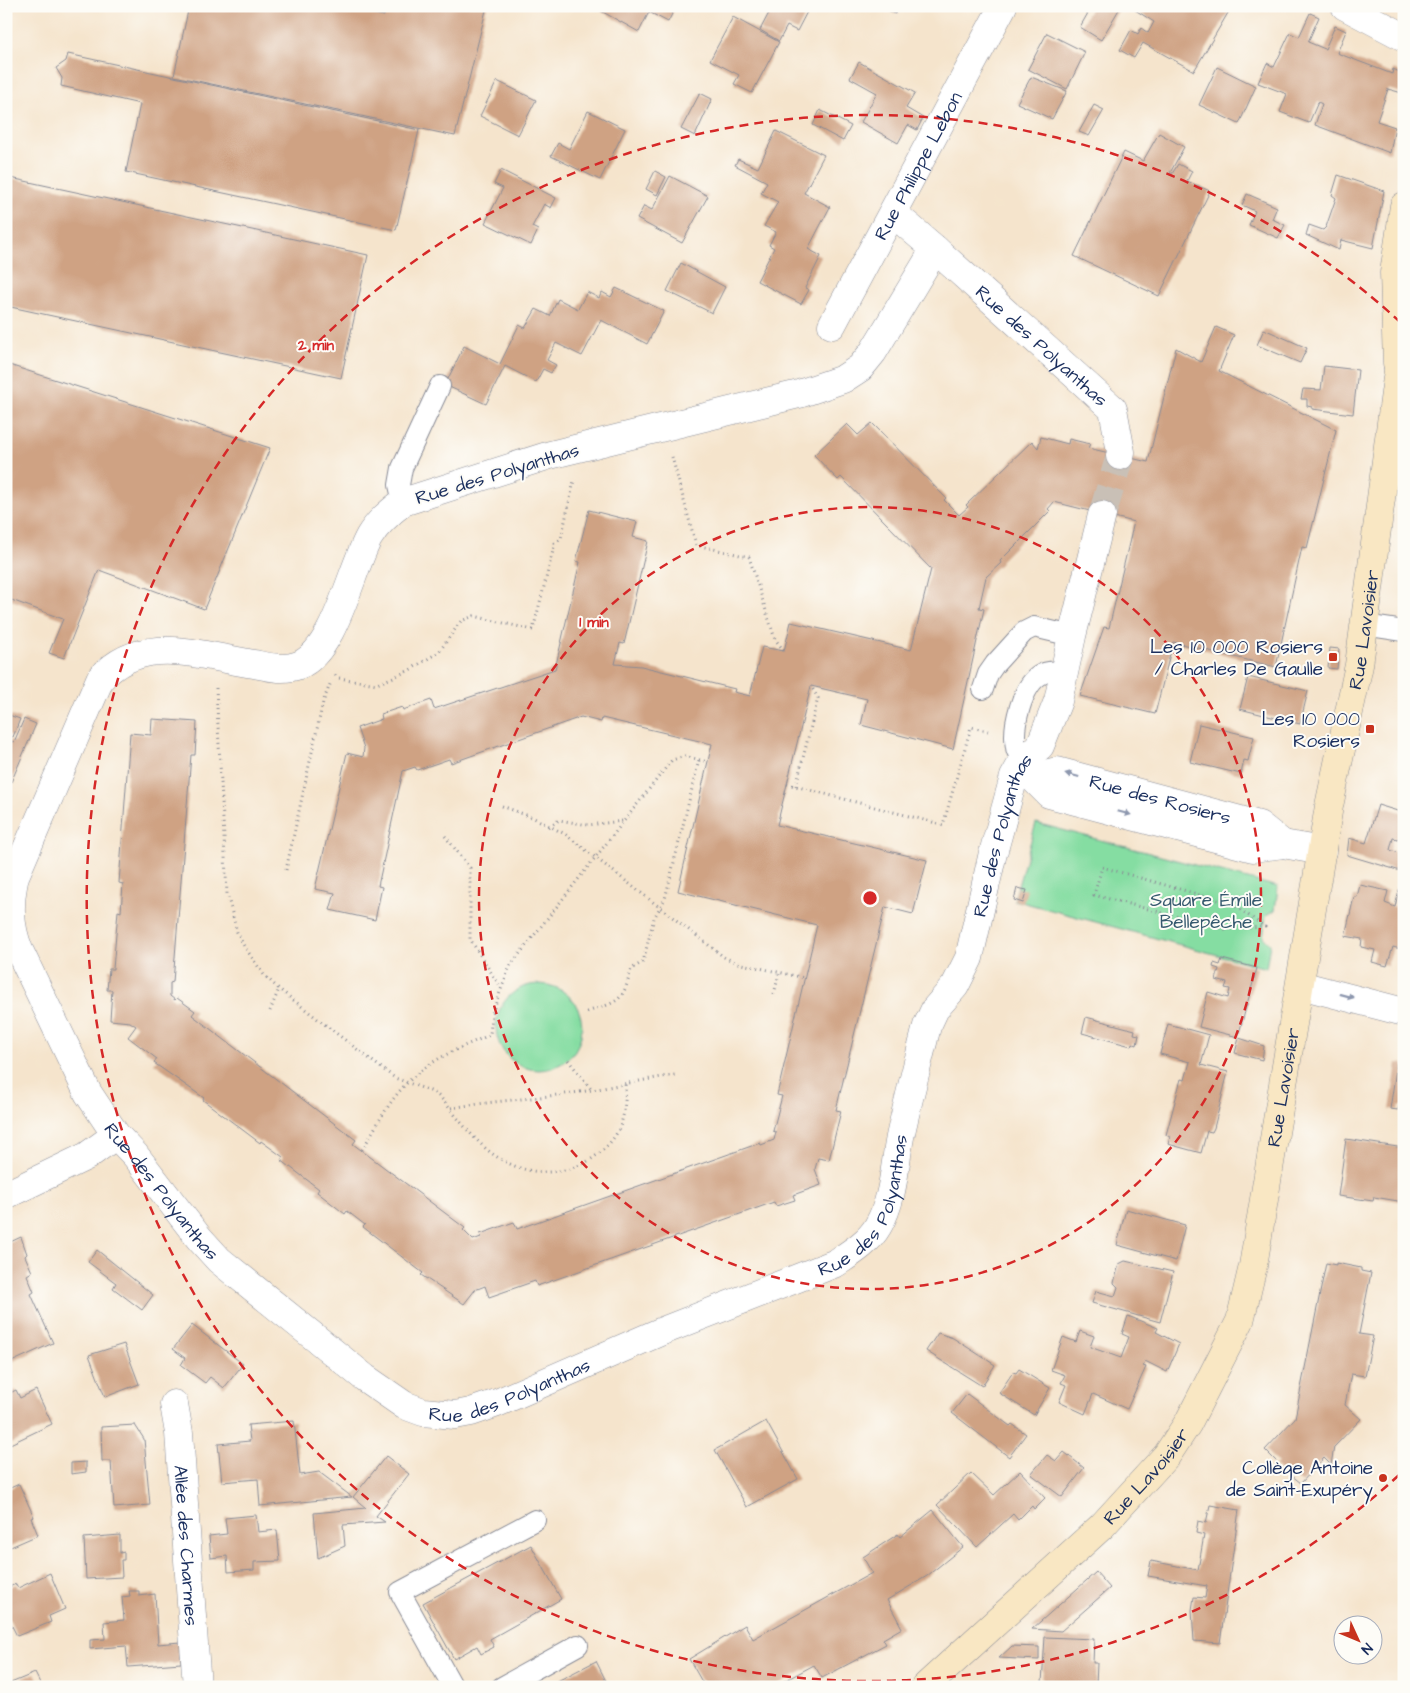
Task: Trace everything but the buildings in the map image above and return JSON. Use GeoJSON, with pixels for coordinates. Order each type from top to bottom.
{"type":"FeatureCollection","features":[{"type":"Feature","properties":{"kind":"street","name":"Rue Philippe Lebon"},"geometry":{"type":"LineString","coordinates":[[832,325],[1003,6]]}},
{"type":"Feature","properties":{"kind":"street"},"geometry":{"type":"LineString","coordinates":[[1345,6],[1404,37]]}},
{"type":"Feature","properties":{"kind":"street","name":"Rue Lavoisier"},"geometry":{"type":"LineString","coordinates":[[1398,370],[1394,273],[1404,206]]}},
{"type":"Feature","properties":{"kind":"street","name":"Rue des Polyanthas"},"geometry":{"type":"LineString","coordinates":[[893,213],[1114,409],[1122,452],[1120,456]]}},
{"type":"Feature","properties":{"kind":"street","name":"Rue des Polyanthas"},"geometry":{"type":"LineString","coordinates":[[935,249],[873,352],[860,368],[848,376],[799,394],[568,451],[403,502],[384,516],[370,537],[335,620],[320,648],[311,658],[300,665],[276,668],[218,659],[178,650],[155,650],[138,653],[111,666],[100,679],[94,692],[14,876],[10,897],[12,933],[18,950],[88,1093],[116,1135],[136,1155],[219,1260],[237,1277],[388,1396],[422,1412],[438,1415],[471,1412],[497,1403],[660,1332],[836,1263],[869,1238],[878,1226],[887,1206],[895,1177],[900,1139],[927,1026],[935,1009],[954,986],[969,958],[1003,812],[1022,762],[1040,746],[1058,701],[1102,515]]}},
{"type":"Feature","properties":{"kind":"street","name":"Rue Lavoisier"},"geometry":{"type":"LineString","coordinates":[[925,1687],[1102,1526],[1167,1455],[1188,1423],[1240,1321],[1245,1305],[1322,850],[1354,698],[1398,370],[1404,343]]}},
{"type":"Feature","properties":{"kind":"street","name":"Rue des Rosiers"},"geometry":{"type":"LineString","coordinates":[[1022,762],[1050,794],[1253,848],[1283,844],[1322,850]]}},
{"type":"Feature","properties":{"kind":"street"},"geometry":{"type":"LineString","coordinates":[[1302,975],[1404,993]]}},
{"type":"Feature","properties":{"kind":"street"},"geometry":{"type":"LineString","coordinates":[[1302,975],[1404,1012]]}},
{"type":"Feature","properties":{"kind":"street"},"geometry":{"type":"LineString","coordinates":[[6,1195],[87,1156],[116,1135]]}},
{"type":"Feature","properties":{"kind":"street","name":"Allée des Charmes"},"geometry":{"type":"LineString","coordinates":[[174,1404],[179,1433],[197,1687]]}},
{"type":"Feature","properties":{"kind":"lane"},"geometry":{"type":"LineString","coordinates":[[403,502],[399,485],[402,468],[440,386]]}},
{"type":"Feature","properties":{"kind":"lane"},"geometry":{"type":"LineString","coordinates":[[1364,625],[1404,631]]}},
{"type":"Feature","properties":{"kind":"lane"},"geometry":{"type":"LineString","coordinates":[[983,689],[988,674],[995,664],[1024,632],[1034,627],[1072,636]]}},
{"type":"Feature","properties":{"kind":"lane"},"geometry":{"type":"LineString","coordinates":[[453,1687],[400,1592],[535,1520]]}},
{"type":"Feature","properties":{"kind":"lane"},"geometry":{"type":"LineString","coordinates":[[502,1687],[578,1645]]}},
{"type":"Feature","properties":{"kind":"path"},"geometry":{"type":"LineString","coordinates":[[664,427],[696,545],[749,557],[775,639],[784,651]]}},
{"type":"Feature","properties":{"kind":"path"},"geometry":{"type":"LineString","coordinates":[[286,870],[323,702],[334,674],[339,678],[377,684],[408,671],[439,652],[461,621],[474,616],[533,630],[554,543],[561,539],[575,484],[568,451]]}},
{"type":"Feature","properties":{"kind":"path"},"geometry":{"type":"LineString","coordinates":[[218,659],[216,680],[227,894],[237,932],[244,946],[264,975],[384,1070],[407,1083],[433,1092],[482,1144],[504,1162],[530,1171],[570,1170],[596,1156],[619,1130],[626,1097],[624,1082]]}},
{"type":"Feature","properties":{"kind":"path"},"geometry":{"type":"LineString","coordinates":[[796,786],[818,698],[811,686]]}},
{"type":"Feature","properties":{"kind":"path"},"geometry":{"type":"LineString","coordinates":[[787,784],[943,825],[971,727],[1022,762]]}},
{"type":"Feature","properties":{"kind":"path"},"geometry":{"type":"LineString","coordinates":[[362,1150],[391,1103],[407,1083],[434,1062],[490,1035],[492,1013],[510,966],[672,760],[685,756],[708,762]]}},
{"type":"Feature","properties":{"kind":"path"},"geometry":{"type":"LineString","coordinates":[[587,1012],[617,1002],[626,989],[631,969],[642,962],[659,908],[665,899],[700,760]]}},
{"type":"Feature","properties":{"kind":"path"},"geometry":{"type":"LineString","coordinates":[[502,806],[534,818],[565,834],[724,957],[737,963],[779,974],[804,978]]}},
{"type":"Feature","properties":{"kind":"path"},"geometry":{"type":"LineString","coordinates":[[549,827],[559,820],[588,825],[624,821]]}},
{"type":"Feature","properties":{"kind":"path"},"geometry":{"type":"LineString","coordinates":[[446,836],[470,868],[470,939],[502,989]]}},
{"type":"Feature","properties":{"kind":"path"},"geometry":{"type":"LineString","coordinates":[[1102,867],[1232,904],[1265,927],[1224,929],[1094,895],[1102,867]]}},
{"type":"Feature","properties":{"kind":"path"},"geometry":{"type":"LineString","coordinates":[[774,994],[779,974]]}},
{"type":"Feature","properties":{"kind":"path"},"geometry":{"type":"LineString","coordinates":[[270,1011],[280,989]]}},
{"type":"Feature","properties":{"kind":"path"},"geometry":{"type":"LineString","coordinates":[[568,1060],[592,1090]]}},
{"type":"Feature","properties":{"kind":"path"},"geometry":{"type":"LineString","coordinates":[[450,1109],[502,1100],[592,1090],[624,1082],[675,1075]]}},
{"type":"Feature","properties":{"kind":"green space","name":"Square Émile Bellepêche"},"geometry":{"type":"Polygon","coordinates":[[[1036,823],[1278,887],[1275,910],[1266,916],[1263,937],[1270,944],[1266,968],[1014,900],[1036,823]]]}},
{"type":"Feature","properties":{"kind":"green space"},"geometry":{"type":"Polygon","coordinates":[[[531,984],[547,984],[556,987],[570,996],[579,1010],[582,1027],[579,1044],[570,1058],[556,1067],[547,1070],[531,1070],[515,1063],[503,1051],[496,1035],[496,1019],[503,1003],[515,991],[531,984]]]}},
{"type":"Feature","properties":{"kind":"tunnel"},"geometry":{"type":"LineString","coordinates":[[1102,515],[1120,456]]}},
{"type":"Feature","properties":{"kind":"place","name":"Les 10 000 Rosiers / Charles De Gaulle"},"geometry":{"type":"Point","coordinates":[1333,657]}},
{"type":"Feature","properties":{"kind":"place","name":"Les 10 000 Rosiers"},"geometry":{"type":"Point","coordinates":[1370,729]}},
{"type":"Feature","properties":{"kind":"place","name":"Collège Antoine de Saint-Exupéry"},"geometry":{"type":"Point","coordinates":[1383,1478]}}]}
